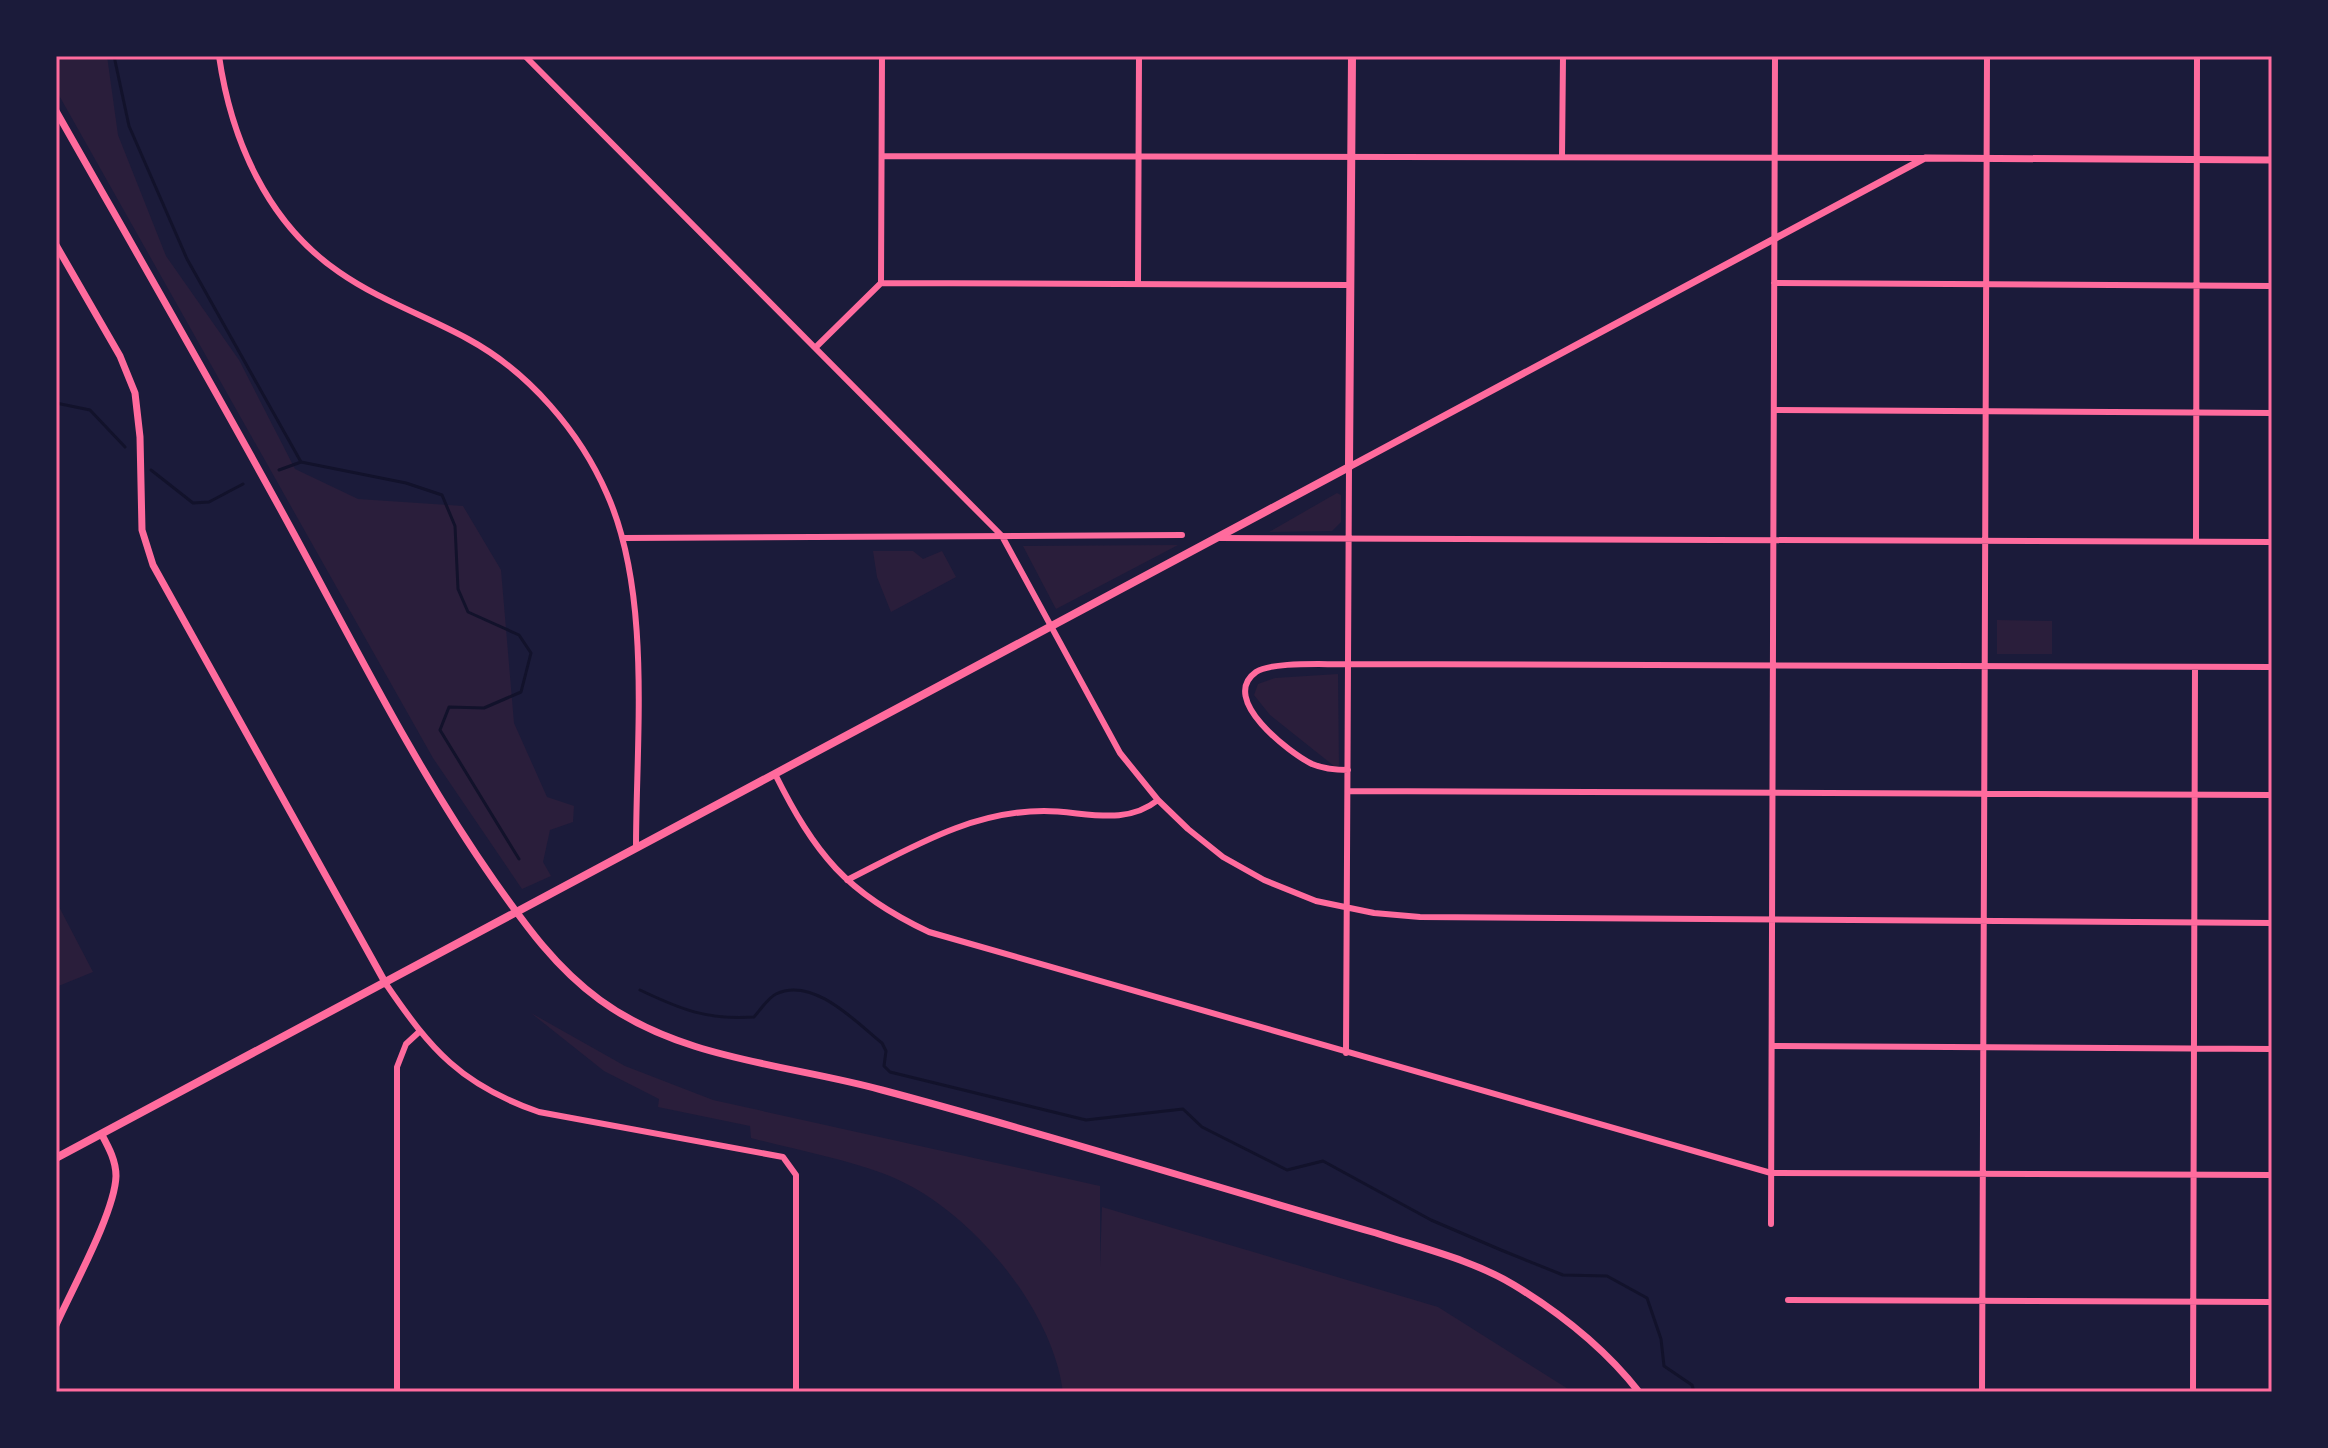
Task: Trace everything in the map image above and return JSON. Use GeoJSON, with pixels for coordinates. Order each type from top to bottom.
{"type":"FeatureCollection","features":[{"type":"Feature","properties":{"kind":"main road"},"geometry":{"type":"LineString","coordinates":[[56,1158],[1349,467],[1352,56]]}},
{"type":"Feature","properties":{"kind":"street"},"geometry":{"type":"LineString","coordinates":[[219,56],[238,139],[261,186],[294,232],[336,271],[469,339],[526,381],[558,415],[587,456],[607,493],[623,538],[636,640],[636,848]]}},
{"type":"Feature","properties":{"kind":"street"},"geometry":{"type":"LineString","coordinates":[[525,56],[1002,536],[1120,753],[1158,800],[1223,857],[1264,880],[1316,901],[1347,909],[1420,917],[2272,923]]}},
{"type":"Feature","properties":{"kind":"street"},"geometry":{"type":"LineString","coordinates":[[881,283],[882,56]]}},
{"type":"Feature","properties":{"kind":"street"},"geometry":{"type":"LineString","coordinates":[[1138,284],[1139,56]]}},
{"type":"Feature","properties":{"kind":"street"},"geometry":{"type":"LineString","coordinates":[[1562,157],[1563,56]]}},
{"type":"Feature","properties":{"kind":"street"},"geometry":{"type":"LineString","coordinates":[[1771,1224],[1775,56]]}},
{"type":"Feature","properties":{"kind":"street"},"geometry":{"type":"LineString","coordinates":[[1982,1392],[1987,56]]}},
{"type":"Feature","properties":{"kind":"street"},"geometry":{"type":"LineString","coordinates":[[2196,541],[2197,56]]}},
{"type":"Feature","properties":{"kind":"street"},"geometry":{"type":"LineString","coordinates":[[56,111],[271,492],[418,763],[467,842],[533,936],[552,960],[601,1001],[649,1029],[695,1048],[881,1089],[1457,1260],[1512,1284],[1581,1333],[1639,1392]]}},
{"type":"Feature","properties":{"kind":"street"},"geometry":{"type":"LineString","coordinates":[[882,156],[2272,160]]}},
{"type":"Feature","properties":{"kind":"street"},"geometry":{"type":"LineString","coordinates":[[1346,1053],[1349,467],[1925,158]]}},
{"type":"Feature","properties":{"kind":"street"},"geometry":{"type":"LineString","coordinates":[[56,245],[120,356],[135,393],[140,437],[142,530],[153,565],[386,984],[419,1032],[444,1060],[488,1092],[539,1112],[783,1157],[791,1164],[796,1175],[796,1392]]}},
{"type":"Feature","properties":{"kind":"street"},"geometry":{"type":"LineString","coordinates":[[816,347],[881,283],[1350,285]]}},
{"type":"Feature","properties":{"kind":"street"},"geometry":{"type":"LineString","coordinates":[[1774,283],[2272,286]]}},
{"type":"Feature","properties":{"kind":"street"},"geometry":{"type":"LineString","coordinates":[[1774,410],[2272,413]]}},
{"type":"Feature","properties":{"kind":"street"},"geometry":{"type":"LineString","coordinates":[[623,538],[1182,535]]}},
{"type":"Feature","properties":{"kind":"street"},"geometry":{"type":"LineString","coordinates":[[1217,538],[2272,542]]}},
{"type":"Feature","properties":{"kind":"street"},"geometry":{"type":"LineString","coordinates":[[1348,770],[1312,764],[1279,742],[1253,714],[1246,688],[1253,675],[1263,669],[1348,664],[2272,667]]}},
{"type":"Feature","properties":{"kind":"street"},"geometry":{"type":"LineString","coordinates":[[2193,1392],[2195,667]]}},
{"type":"Feature","properties":{"kind":"street"},"geometry":{"type":"LineString","coordinates":[[775,774],[811,841],[847,880],[865,896],[907,922],[953,941],[1771,1173],[2272,1175]]}},
{"type":"Feature","properties":{"kind":"street"},"geometry":{"type":"LineString","coordinates":[[1348,791],[2272,795]]}},
{"type":"Feature","properties":{"kind":"street"},"geometry":{"type":"LineString","coordinates":[[847,880],[940,833],[972,822],[1040,811],[1126,816],[1144,810],[1158,800]]}},
{"type":"Feature","properties":{"kind":"street"},"geometry":{"type":"LineString","coordinates":[[397,1392],[397,1067],[406,1044],[419,1032]]}},
{"type":"Feature","properties":{"kind":"street"},"geometry":{"type":"LineString","coordinates":[[1772,1046],[2272,1049]]}},
{"type":"Feature","properties":{"kind":"street"},"geometry":{"type":"LineString","coordinates":[[56,1325],[99,1229],[115,1181],[114,1159],[102,1135]]}},
{"type":"Feature","properties":{"kind":"street"},"geometry":{"type":"LineString","coordinates":[[1788,1300],[2272,1302]]}},
{"type":"Feature","properties":{"kind":"shaded area"},"geometry":{"type":"Polygon","coordinates":[[[56,56],[107,56],[118,135],[166,256],[239,360],[295,469],[358,499],[463,506],[501,570],[514,723],[547,797],[574,806],[573,822],[550,830],[543,862],[551,876],[522,889],[433,758],[56,90],[56,56]]]}},
{"type":"Feature","properties":{"kind":"shaded area"},"geometry":{"type":"Polygon","coordinates":[[[1337,493],[1341,495],[1341,522],[1332,531],[1269,532],[1337,493]]]}},
{"type":"Feature","properties":{"kind":"shaded area"},"geometry":{"type":"Polygon","coordinates":[[[1178,545],[1056,609],[1023,546],[1178,545]]]}},
{"type":"Feature","properties":{"kind":"shaded area"},"geometry":{"type":"Polygon","coordinates":[[[873,551],[913,551],[923,559],[942,551],[956,577],[891,612],[877,577],[873,551]]]}},
{"type":"Feature","properties":{"kind":"shaded area"},"geometry":{"type":"Polygon","coordinates":[[[1997,620],[2052,621],[2052,654],[1997,654],[1997,620]]]}},
{"type":"Feature","properties":{"kind":"shaded area"},"geometry":{"type":"Polygon","coordinates":[[[1338,674],[1339,770],[1270,715],[1254,695],[1258,684],[1275,678],[1338,674]]]}},
{"type":"Feature","properties":{"kind":"shaded area"},"geometry":{"type":"Polygon","coordinates":[[[56,901],[93,972],[56,987],[56,901]]]}},
{"type":"Feature","properties":{"kind":"shaded area"},"geometry":{"type":"Polygon","coordinates":[[[531,1013],[625,1066],[713,1100],[1100,1186],[1100,1267],[1102,1207],[1438,1307],[1573,1392],[1063,1392],[1042,1325],[1023,1292],[972,1232],[943,1207],[913,1187],[882,1173],[751,1138],[750,1126],[658,1107],[659,1099],[604,1071],[531,1013]]]}},
{"type":"Feature","properties":{"kind":"waterway"},"geometry":{"type":"LineString","coordinates":[[114,56],[129,126],[187,259],[301,462],[406,483],[442,495],[455,526],[458,589],[468,612],[519,635],[531,653],[521,692],[484,708],[449,707],[440,730],[519,859]]}},
{"type":"Feature","properties":{"kind":"waterway"},"geometry":{"type":"LineString","coordinates":[[56,403],[90,410],[125,447]]}},
{"type":"Feature","properties":{"kind":"waterway"},"geometry":{"type":"LineString","coordinates":[[279,470],[301,462]]}},
{"type":"Feature","properties":{"kind":"waterway"},"geometry":{"type":"LineString","coordinates":[[151,470],[193,503],[209,502],[243,484]]}},
{"type":"Feature","properties":{"kind":"waterway"},"geometry":{"type":"LineString","coordinates":[[640,990],[695,1012],[737,1018],[754,1017],[776,994],[790,990],[805,991],[833,1004],[882,1043],[886,1051],[884,1066],[890,1072],[1086,1120],[1183,1109],[1202,1127],[1287,1170],[1323,1161],[1431,1220],[1501,1250],[1563,1275],[1607,1276],[1647,1298],[1661,1339],[1664,1366],[1692,1385],[1694,1392]]}}]}
